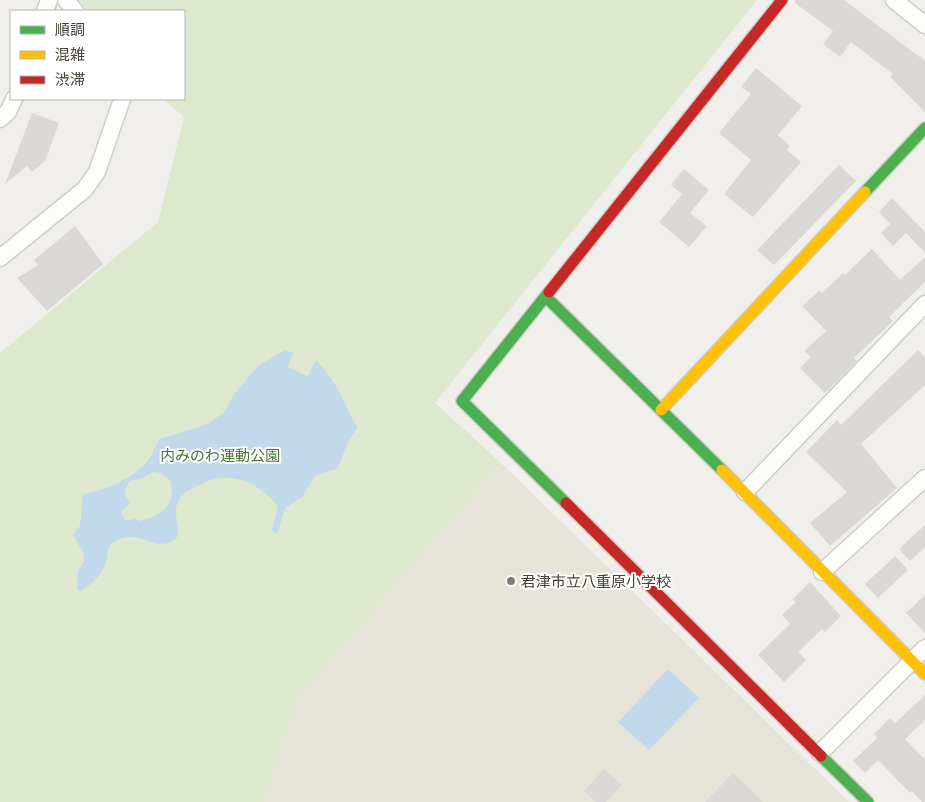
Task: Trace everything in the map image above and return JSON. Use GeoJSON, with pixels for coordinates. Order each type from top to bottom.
{"type":"FeatureCollection","features":[{"type":"Feature","properties":{"kind":"street"},"geometry":{"type":"LineString","coordinates":[[782,0],[462,401],[868,802]]}},
{"type":"Feature","properties":{"kind":"street"},"geometry":{"type":"LineString","coordinates":[[894,0],[925,25]]}},
{"type":"Feature","properties":{"kind":"street"},"geometry":{"type":"LineString","coordinates":[[0,119],[8,112],[14,100]]}},
{"type":"Feature","properties":{"kind":"street"},"geometry":{"type":"LineString","coordinates":[[0,258],[85,189],[97,172],[122,100]]}},
{"type":"Feature","properties":{"kind":"street"},"geometry":{"type":"LineString","coordinates":[[661,410],[925,128]]}},
{"type":"Feature","properties":{"kind":"street"},"geometry":{"type":"LineString","coordinates":[[546,297],[745,492],[822,572],[925,674]]}},
{"type":"Feature","properties":{"kind":"street"},"geometry":{"type":"LineString","coordinates":[[745,492],[925,304]]}},
{"type":"Feature","properties":{"kind":"street"},"geometry":{"type":"LineString","coordinates":[[822,572],[925,478]]}},
{"type":"Feature","properties":{"kind":"street"},"geometry":{"type":"LineString","coordinates":[[820,753],[925,648]]}},
{"type":"Feature","properties":{"kind":"shaded area","name":"君津市立八重原小学校"},"geometry":{"type":"Polygon","coordinates":[[[501,463],[849,802],[264,802],[298,699],[501,463]]]}},
{"type":"Feature","properties":{"kind":"green space","name":"内みのわ運動公園"},"geometry":{"type":"Polygon","coordinates":[[[79,0],[757,0],[435,403],[501,463],[298,699],[264,802],[0,802],[0,353],[158,222],[184,117],[164,100],[185,100],[185,10],[84,10],[79,0]]]}},
{"type":"Feature","properties":{"kind":"water"},"geometry":{"type":"Polygon","coordinates":[[[285,350],[294,353],[287,367],[308,376],[316,360],[328,374],[358,427],[347,444],[338,468],[315,476],[302,497],[285,508],[277,534],[272,531],[278,506],[270,497],[252,484],[232,478],[221,478],[199,485],[184,494],[178,502],[176,510],[178,536],[171,542],[163,544],[132,537],[114,542],[108,549],[106,563],[102,572],[92,583],[80,591],[77,588],[78,571],[84,561],[83,552],[73,535],[80,526],[83,494],[108,487],[140,469],[148,460],[160,439],[208,424],[224,412],[235,393],[258,366],[285,350]],[[152,472],[143,478],[130,481],[125,492],[130,503],[121,513],[126,521],[134,518],[139,521],[148,519],[161,512],[170,503],[172,489],[170,480],[161,473],[152,472]]]}},
{"type":"Feature","properties":{"kind":"water"},"geometry":{"type":"Polygon","coordinates":[[[668,669],[699,698],[649,750],[618,722],[668,669]]]}},
{"type":"Feature","properties":{"kind":"building"},"geometry":{"type":"Polygon","coordinates":[[[795,0],[844,0],[925,61],[925,112],[890,77],[893,74],[851,42],[840,57],[823,44],[833,31],[795,3],[795,0]]]}},
{"type":"Feature","properties":{"kind":"building"},"geometry":{"type":"Polygon","coordinates":[[[756,68],[802,106],[778,135],[790,146],[787,150],[801,162],[753,217],[724,194],[751,160],[719,133],[751,94],[741,87],[756,68]]]}},
{"type":"Feature","properties":{"kind":"building"},"geometry":{"type":"Polygon","coordinates":[[[32,113],[59,123],[45,161],[32,172],[27,166],[5,184],[32,113]]]}},
{"type":"Feature","properties":{"kind":"building"},"geometry":{"type":"Polygon","coordinates":[[[839,165],[856,181],[774,265],[757,250],[839,165]]]}},
{"type":"Feature","properties":{"kind":"building"},"geometry":{"type":"Polygon","coordinates":[[[684,169],[709,190],[690,213],[707,226],[689,247],[659,222],[682,194],[671,185],[684,169]]]}},
{"type":"Feature","properties":{"kind":"building"},"geometry":{"type":"Polygon","coordinates":[[[892,198],[925,232],[925,253],[906,233],[893,246],[881,233],[890,224],[879,212],[892,198]]]}},
{"type":"Feature","properties":{"kind":"building"},"geometry":{"type":"Polygon","coordinates":[[[75,226],[103,264],[47,311],[17,278],[38,265],[34,260],[75,226]]]}},
{"type":"Feature","properties":{"kind":"building"},"geometry":{"type":"Polygon","coordinates":[[[872,249],[900,280],[925,257],[925,282],[889,317],[893,321],[854,358],[857,361],[825,393],[800,368],[811,357],[804,351],[826,331],[802,306],[819,291],[822,293],[843,273],[845,275],[872,249]]]}},
{"type":"Feature","properties":{"kind":"building"},"geometry":{"type":"Polygon","coordinates":[[[918,350],[925,358],[925,385],[861,444],[897,488],[830,546],[810,523],[847,492],[806,452],[837,420],[841,425],[918,350]]]}},
{"type":"Feature","properties":{"kind":"building"},"geometry":{"type":"Polygon","coordinates":[[[925,525],[925,547],[910,561],[899,549],[925,525]]]}},
{"type":"Feature","properties":{"kind":"building"},"geometry":{"type":"Polygon","coordinates":[[[895,556],[908,570],[878,598],[865,584],[895,556]]]}},
{"type":"Feature","properties":{"kind":"building"},"geometry":{"type":"Polygon","coordinates":[[[810,582],[841,616],[825,632],[822,629],[798,652],[806,660],[784,682],[758,655],[790,624],[782,615],[796,602],[793,599],[810,582]]]}},
{"type":"Feature","properties":{"kind":"building"},"geometry":{"type":"Polygon","coordinates":[[[925,595],[925,633],[906,613],[925,595]]]}},
{"type":"Feature","properties":{"kind":"building"},"geometry":{"type":"Polygon","coordinates":[[[925,695],[925,720],[905,739],[925,760],[925,802],[922,802],[912,791],[910,793],[878,760],[865,773],[853,761],[877,738],[874,734],[890,718],[895,723],[925,695]]]}},
{"type":"Feature","properties":{"kind":"building"},"geometry":{"type":"Polygon","coordinates":[[[604,769],[622,785],[606,802],[596,802],[584,791],[604,769]]]}},
{"type":"Feature","properties":{"kind":"building"},"geometry":{"type":"Polygon","coordinates":[[[733,773],[763,802],[705,802],[733,773]]]}},
{"type":"Feature","properties":{"kind":"traffic: fast"},"geometry":{"type":"LineString","coordinates":[[865,192],[925,128]]}},
{"type":"Feature","properties":{"kind":"traffic: fast"},"geometry":{"type":"LineString","coordinates":[[549,292],[462,401],[566,503]]}},
{"type":"Feature","properties":{"kind":"traffic: fast"},"geometry":{"type":"LineString","coordinates":[[546,297],[722,470]]}},
{"type":"Feature","properties":{"kind":"traffic: fast"},"geometry":{"type":"LineString","coordinates":[[821,756],[868,802]]}},
{"type":"Feature","properties":{"kind":"traffic: slow"},"geometry":{"type":"LineString","coordinates":[[661,410],[865,192]]}},
{"type":"Feature","properties":{"kind":"traffic: slow"},"geometry":{"type":"LineString","coordinates":[[722,470],[925,674]]}},
{"type":"Feature","properties":{"kind":"traffic: jam"},"geometry":{"type":"LineString","coordinates":[[549,292],[782,0]]}},
{"type":"Feature","properties":{"kind":"traffic: jam"},"geometry":{"type":"LineString","coordinates":[[566,503],[821,756]]}},
{"type":"Feature","properties":{"kind":"place","name":"君津市立八重原小学校"},"geometry":{"type":"Point","coordinates":[511,581]}}]}
